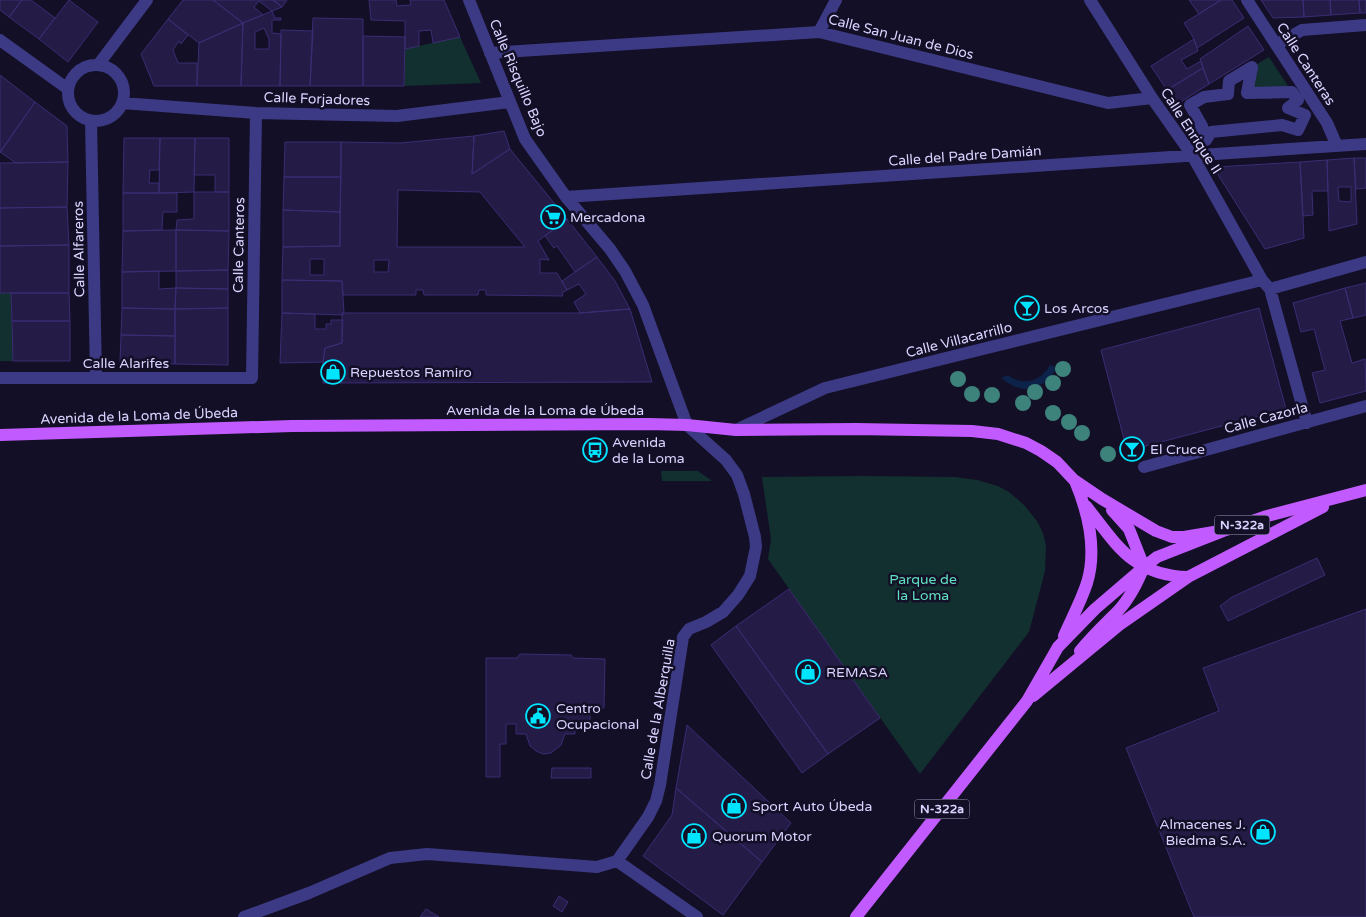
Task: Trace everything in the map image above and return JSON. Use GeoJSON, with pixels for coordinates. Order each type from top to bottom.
{"type":"FeatureCollection","features":[{"type":"Feature","properties":{"kind":"main road","name":"Avenida de la Loma de Úbeda"},"geometry":{"type":"LineString","coordinates":[[0,435],[292,426],[687,425],[736,430],[856,429],[972,431],[998,434],[1041,450],[1057,462],[1074,480]]}},
{"type":"Feature","properties":{"kind":"main road"},"geometry":{"type":"LineString","coordinates":[[1074,480],[1156,531],[1172,537],[1184,537],[1226,530]]}},
{"type":"Feature","properties":{"kind":"main road"},"geometry":{"type":"LineString","coordinates":[[1074,480],[1085,504],[1117,546],[1130,558],[1150,571],[1188,577]]}},
{"type":"Feature","properties":{"kind":"main road","name":"N-322a"},"geometry":{"type":"LineString","coordinates":[[856,917],[1027,701],[1058,647],[1095,609],[1144,567],[1157,557],[1226,530],[1267,516],[1366,490]]}},
{"type":"Feature","properties":{"kind":"main road","name":"N-322a"},"geometry":{"type":"LineString","coordinates":[[1027,701],[1119,625],[1188,577],[1345,496]]}},
{"type":"Feature","properties":{"kind":"main road"},"geometry":{"type":"LineString","coordinates":[[1061,673],[1091,637],[1119,610],[1131,594],[1144,567],[1129,529],[1102,499]]}},
{"type":"Feature","properties":{"kind":"main road"},"geometry":{"type":"LineString","coordinates":[[1058,647],[1088,581],[1091,546],[1085,504]]}},
{"type":"Feature","properties":{"kind":"street"},"geometry":{"type":"LineString","coordinates":[[98,64],[147,0]]}},
{"type":"Feature","properties":{"kind":"street","name":"Calle Risquillo Bajo"},"geometry":{"type":"LineString","coordinates":[[469,0],[525,139],[566,198],[610,249],[635,288],[687,425]]}},
{"type":"Feature","properties":{"kind":"street"},"geometry":{"type":"LineString","coordinates":[[819,32],[836,0]]}},
{"type":"Feature","properties":{"kind":"street","name":"Calle Enrique II"},"geometry":{"type":"LineString","coordinates":[[1090,0],[1152,98],[1192,156],[1266,285],[1307,422]]}},
{"type":"Feature","properties":{"kind":"street","name":"Calle Canteras"},"geometry":{"type":"LineString","coordinates":[[1247,0],[1327,123],[1337,146]]}},
{"type":"Feature","properties":{"kind":"street"},"geometry":{"type":"LineString","coordinates":[[1276,45],[1302,30],[1366,25]]}},
{"type":"Feature","properties":{"kind":"street","name":"Calle San Juan de Dios"},"geometry":{"type":"LineString","coordinates":[[490,53],[819,32],[1108,103],[1152,98]]}},
{"type":"Feature","properties":{"kind":"street"},"geometry":{"type":"LineString","coordinates":[[0,40],[68,89]]}},
{"type":"Feature","properties":{"kind":"street"},"geometry":{"type":"LineString","coordinates":[[98,64],[111,69],[118,75],[124,89],[122,103],[118,111],[110,117],[91,121],[75,111],[69,101],[68,89],[73,76],[80,70],[98,64]]}},
{"type":"Feature","properties":{"kind":"street"},"geometry":{"type":"LineString","coordinates":[[1252,67],[1247,93],[1292,92],[1298,100],[1288,108],[1305,115],[1298,130],[1282,125],[1211,132],[1206,140],[1203,135],[1200,131],[1202,126],[1200,120],[1190,106],[1193,102],[1204,97],[1228,94],[1230,81],[1252,67]]}},
{"type":"Feature","properties":{"kind":"street","name":"Calle Forjadores"},"geometry":{"type":"LineString","coordinates":[[122,103],[256,113],[396,116],[510,102]]}},
{"type":"Feature","properties":{"kind":"street","name":"Calle Canteros"},"geometry":{"type":"LineString","coordinates":[[252,378],[256,113]]}},
{"type":"Feature","properties":{"kind":"street","name":"Calle Alfareros"},"geometry":{"type":"LineString","coordinates":[[91,121],[96,378]]}},
{"type":"Feature","properties":{"kind":"street"},"geometry":{"type":"LineString","coordinates":[[1192,156],[1203,135]]}},
{"type":"Feature","properties":{"kind":"street","name":"Calle del Padre Damián"},"geometry":{"type":"LineString","coordinates":[[566,198],[1366,144]]}},
{"type":"Feature","properties":{"kind":"street","name":"Calle Villacarrillo"},"geometry":{"type":"LineString","coordinates":[[736,430],[826,388],[1366,262]]}},
{"type":"Feature","properties":{"kind":"street","name":"Calle Alarifes"},"geometry":{"type":"LineString","coordinates":[[0,378],[252,378]]}},
{"type":"Feature","properties":{"kind":"street","name":"Calle Cazorla"},"geometry":{"type":"LineString","coordinates":[[1144,467],[1366,406]]}},
{"type":"Feature","properties":{"kind":"street","name":"Calle de la Alberquilla"},"geometry":{"type":"LineString","coordinates":[[617,861],[648,816],[659,792],[683,637],[689,629],[716,617],[738,595],[750,576],[756,548],[753,525],[737,475],[726,460],[687,425]]}},
{"type":"Feature","properties":{"kind":"street"},"geometry":{"type":"LineString","coordinates":[[244,917],[309,893],[390,858],[427,854],[597,867],[617,861],[697,917]]}},
{"type":"Feature","properties":{"kind":"green space"},"geometry":{"type":"Polygon","coordinates":[[[460,37],[481,83],[404,86],[405,49],[460,37]]]}},
{"type":"Feature","properties":{"kind":"green space"},"geometry":{"type":"Polygon","coordinates":[[[1269,57],[1292,92],[1247,93],[1252,67],[1269,57]]]}},
{"type":"Feature","properties":{"kind":"green space"},"geometry":{"type":"Polygon","coordinates":[[[0,293],[11,293],[13,361],[0,361],[0,293]]]}},
{"type":"Feature","properties":{"kind":"green space"},"geometry":{"type":"Polygon","coordinates":[[[661,471],[698,471],[712,481],[662,481],[661,471]]]}},
{"type":"Feature","properties":{"kind":"green space","name":"Parque de la Loma"},"geometry":{"type":"Polygon","coordinates":[[[762,477],[955,477],[977,480],[998,486],[1009,492],[1024,505],[1037,521],[1043,533],[1046,546],[1045,571],[1029,632],[920,774],[768,559],[771,539],[762,477]]]}},
{"type":"Feature","properties":{"kind":"water"},"geometry":{"type":"Polygon","coordinates":[[[1050,365],[1057,368],[1045,382],[1032,388],[1024,389],[1017,387],[1001,378],[1008,375],[1020,381],[1032,381],[1042,375],[1050,365]]]}},
{"type":"Feature","properties":{"kind":"building"},"geometry":{"type":"Polygon","coordinates":[[[0,0],[22,0],[9,17],[0,10],[0,0]]]}},
{"type":"Feature","properties":{"kind":"building"},"geometry":{"type":"Polygon","coordinates":[[[22,0],[31,0],[55,18],[39,39],[9,17],[22,0]]]}},
{"type":"Feature","properties":{"kind":"building"},"geometry":{"type":"Polygon","coordinates":[[[69,0],[98,22],[68,62],[39,39],[69,0]]]}},
{"type":"Feature","properties":{"kind":"building"},"geometry":{"type":"Polygon","coordinates":[[[183,0],[213,0],[243,23],[199,43],[168,19],[183,0]]]}},
{"type":"Feature","properties":{"kind":"building"},"geometry":{"type":"Polygon","coordinates":[[[213,0],[273,0],[282,7],[272,11],[259,1],[254,7],[263,15],[243,23],[213,0]]]}},
{"type":"Feature","properties":{"kind":"building"},"geometry":{"type":"Polygon","coordinates":[[[273,0],[287,0],[282,7],[273,0]]]}},
{"type":"Feature","properties":{"kind":"building"},"geometry":{"type":"Polygon","coordinates":[[[369,0],[396,0],[397,6],[411,5],[410,0],[444,0],[460,37],[433,43],[431,30],[419,31],[419,46],[405,49],[405,21],[371,20],[369,0]]]}},
{"type":"Feature","properties":{"kind":"building"},"geometry":{"type":"Polygon","coordinates":[[[1189,0],[1221,0],[1199,14],[1189,0]]]}},
{"type":"Feature","properties":{"kind":"building"},"geometry":{"type":"Polygon","coordinates":[[[1221,0],[1232,0],[1244,18],[1197,48],[1193,37],[1184,23],[1221,0]]]}},
{"type":"Feature","properties":{"kind":"building"},"geometry":{"type":"Polygon","coordinates":[[[1261,0],[1303,0],[1304,17],[1273,18],[1261,0]]]}},
{"type":"Feature","properties":{"kind":"building"},"geometry":{"type":"Polygon","coordinates":[[[1303,0],[1330,0],[1331,15],[1304,17],[1303,0]]]}},
{"type":"Feature","properties":{"kind":"building"},"geometry":{"type":"Polygon","coordinates":[[[1330,0],[1359,0],[1360,13],[1331,15],[1330,0]]]}},
{"type":"Feature","properties":{"kind":"building"},"geometry":{"type":"Polygon","coordinates":[[[1359,0],[1366,0],[1366,13],[1360,13],[1359,0]]]}},
{"type":"Feature","properties":{"kind":"building"},"geometry":{"type":"Polygon","coordinates":[[[272,11],[275,18],[281,18],[281,20],[272,20],[272,33],[281,34],[280,86],[241,86],[243,23],[272,11]],[[264,28],[255,32],[255,49],[269,49],[269,39],[264,28]]]}},
{"type":"Feature","properties":{"kind":"building"},"geometry":{"type":"Polygon","coordinates":[[[313,18],[363,19],[363,86],[310,86],[313,18]]]}},
{"type":"Feature","properties":{"kind":"building"},"geometry":{"type":"Polygon","coordinates":[[[168,19],[188,35],[181,44],[179,41],[173,50],[178,63],[197,63],[197,86],[154,86],[141,54],[168,19]]]}},
{"type":"Feature","properties":{"kind":"building"},"geometry":{"type":"Polygon","coordinates":[[[243,23],[241,86],[197,86],[199,43],[243,23]]]}},
{"type":"Feature","properties":{"kind":"building"},"geometry":{"type":"Polygon","coordinates":[[[1248,26],[1264,50],[1209,84],[1200,59],[1248,26]]]}},
{"type":"Feature","properties":{"kind":"building"},"geometry":{"type":"Polygon","coordinates":[[[281,30],[313,31],[310,86],[280,86],[281,30]]]}},
{"type":"Feature","properties":{"kind":"building"},"geometry":{"type":"Polygon","coordinates":[[[363,36],[405,37],[404,86],[363,86],[363,36]]]}},
{"type":"Feature","properties":{"kind":"building"},"geometry":{"type":"Polygon","coordinates":[[[1194,39],[1198,51],[1181,60],[1187,69],[1201,61],[1203,68],[1167,90],[1151,66],[1194,39]]]}},
{"type":"Feature","properties":{"kind":"building"},"geometry":{"type":"Polygon","coordinates":[[[1203,68],[1209,84],[1179,103],[1175,101],[1167,90],[1203,68]]]}},
{"type":"Feature","properties":{"kind":"building"},"geometry":{"type":"Polygon","coordinates":[[[0,75],[35,102],[0,153],[0,75]]]}},
{"type":"Feature","properties":{"kind":"building"},"geometry":{"type":"Polygon","coordinates":[[[35,102],[67,126],[68,162],[16,163],[0,152],[35,102]]]}},
{"type":"Feature","properties":{"kind":"building"},"geometry":{"type":"Polygon","coordinates":[[[504,131],[510,149],[472,174],[474,136],[504,131]]]}},
{"type":"Feature","properties":{"kind":"building"},"geometry":{"type":"Polygon","coordinates":[[[474,136],[472,174],[510,149],[567,219],[538,241],[549,260],[540,259],[540,273],[557,273],[567,290],[562,293],[563,296],[486,295],[486,290],[479,290],[478,295],[424,295],[423,290],[416,290],[416,295],[343,295],[342,281],[282,280],[283,247],[340,246],[341,142],[400,143],[474,136]],[[398,190],[397,247],[525,247],[480,192],[398,190]],[[310,259],[310,275],[324,275],[324,259],[310,259]],[[374,260],[374,272],[388,272],[389,260],[374,260]]]}},
{"type":"Feature","properties":{"kind":"building"},"geometry":{"type":"Polygon","coordinates":[[[124,138],[160,138],[159,170],[150,170],[149,183],[159,183],[159,193],[123,193],[124,138]]]}},
{"type":"Feature","properties":{"kind":"building"},"geometry":{"type":"Polygon","coordinates":[[[160,138],[195,138],[194,192],[159,193],[160,138]]]}},
{"type":"Feature","properties":{"kind":"building"},"geometry":{"type":"Polygon","coordinates":[[[195,138],[229,138],[229,192],[215,192],[215,175],[194,175],[195,138]]]}},
{"type":"Feature","properties":{"kind":"building"},"geometry":{"type":"Polygon","coordinates":[[[285,142],[341,142],[341,177],[284,177],[285,142]]]}},
{"type":"Feature","properties":{"kind":"building"},"geometry":{"type":"Polygon","coordinates":[[[1354,158],[1357,224],[1329,231],[1327,160],[1354,158]],[[1338,187],[1339,201],[1351,202],[1351,187],[1338,187]]]}},
{"type":"Feature","properties":{"kind":"building"},"geometry":{"type":"Polygon","coordinates":[[[1354,158],[1366,158],[1366,188],[1356,189],[1354,158]]]}},
{"type":"Feature","properties":{"kind":"building"},"geometry":{"type":"Polygon","coordinates":[[[1327,160],[1328,191],[1312,191],[1313,215],[1303,216],[1300,162],[1327,160]]]}},
{"type":"Feature","properties":{"kind":"building"},"geometry":{"type":"Polygon","coordinates":[[[68,162],[67,207],[0,208],[0,163],[68,162]]]}},
{"type":"Feature","properties":{"kind":"building"},"geometry":{"type":"Polygon","coordinates":[[[1300,162],[1304,238],[1265,249],[1215,170],[1216,167],[1300,162]]]}},
{"type":"Feature","properties":{"kind":"building"},"geometry":{"type":"Polygon","coordinates":[[[284,177],[341,177],[340,212],[283,210],[284,177]]]}},
{"type":"Feature","properties":{"kind":"building"},"geometry":{"type":"Polygon","coordinates":[[[194,192],[229,192],[229,231],[176,230],[177,220],[194,219],[194,192]]]}},
{"type":"Feature","properties":{"kind":"building"},"geometry":{"type":"Polygon","coordinates":[[[123,193],[177,193],[177,212],[163,212],[162,230],[123,231],[123,193]]]}},
{"type":"Feature","properties":{"kind":"building"},"geometry":{"type":"Polygon","coordinates":[[[67,207],[69,245],[0,246],[0,208],[67,207]]]}},
{"type":"Feature","properties":{"kind":"building"},"geometry":{"type":"Polygon","coordinates":[[[283,210],[340,212],[340,246],[283,247],[283,210]]]}},
{"type":"Feature","properties":{"kind":"building"},"geometry":{"type":"Polygon","coordinates":[[[567,219],[597,257],[575,272],[557,246],[554,248],[545,236],[567,219]]]}},
{"type":"Feature","properties":{"kind":"building"},"geometry":{"type":"Polygon","coordinates":[[[176,230],[229,231],[228,270],[176,271],[176,230]]]}},
{"type":"Feature","properties":{"kind":"building"},"geometry":{"type":"Polygon","coordinates":[[[176,230],[176,271],[122,272],[123,231],[176,230]]]}},
{"type":"Feature","properties":{"kind":"building"},"geometry":{"type":"Polygon","coordinates":[[[69,245],[69,293],[0,293],[0,246],[69,245]]]}},
{"type":"Feature","properties":{"kind":"building"},"geometry":{"type":"Polygon","coordinates":[[[597,257],[615,281],[630,309],[580,313],[574,302],[586,294],[579,284],[567,290],[562,281],[597,257]]]}},
{"type":"Feature","properties":{"kind":"building"},"geometry":{"type":"Polygon","coordinates":[[[228,270],[228,289],[176,288],[176,271],[228,270]]]}},
{"type":"Feature","properties":{"kind":"building"},"geometry":{"type":"Polygon","coordinates":[[[159,271],[159,289],[176,288],[175,309],[122,308],[122,272],[159,271]]]}},
{"type":"Feature","properties":{"kind":"building"},"geometry":{"type":"Polygon","coordinates":[[[282,280],[342,281],[343,315],[282,313],[282,280]]]}},
{"type":"Feature","properties":{"kind":"building"},"geometry":{"type":"Polygon","coordinates":[[[1366,283],[1366,315],[1353,318],[1345,288],[1366,283]]]}},
{"type":"Feature","properties":{"kind":"building"},"geometry":{"type":"Polygon","coordinates":[[[176,288],[228,289],[228,308],[175,309],[176,288]]]}},
{"type":"Feature","properties":{"kind":"building"},"geometry":{"type":"Polygon","coordinates":[[[1345,288],[1353,318],[1340,321],[1352,363],[1365,359],[1366,391],[1320,403],[1312,373],[1325,370],[1314,329],[1301,332],[1293,303],[1345,288]]]}},
{"type":"Feature","properties":{"kind":"building"},"geometry":{"type":"Polygon","coordinates":[[[11,293],[69,293],[70,321],[12,321],[11,293]]]}},
{"type":"Feature","properties":{"kind":"building"},"geometry":{"type":"Polygon","coordinates":[[[122,308],[175,309],[175,336],[121,335],[122,308]]]}},
{"type":"Feature","properties":{"kind":"building"},"geometry":{"type":"Polygon","coordinates":[[[228,308],[228,365],[175,364],[175,309],[228,308]]]}},
{"type":"Feature","properties":{"kind":"building"},"geometry":{"type":"Polygon","coordinates":[[[1259,308],[1286,409],[1127,451],[1101,350],[1259,308]]]}},
{"type":"Feature","properties":{"kind":"building"},"geometry":{"type":"Polygon","coordinates":[[[630,309],[652,382],[323,383],[325,348],[342,343],[342,313],[580,313],[630,309]]]}},
{"type":"Feature","properties":{"kind":"building"},"geometry":{"type":"Polygon","coordinates":[[[282,313],[315,314],[315,329],[326,329],[326,324],[331,324],[331,320],[343,320],[342,343],[325,348],[323,362],[280,363],[282,313]]]}},
{"type":"Feature","properties":{"kind":"building"},"geometry":{"type":"Polygon","coordinates":[[[12,321],[70,321],[70,361],[13,361],[12,321]]]}},
{"type":"Feature","properties":{"kind":"building"},"geometry":{"type":"Polygon","coordinates":[[[121,335],[175,336],[175,364],[120,362],[121,335]]]}},
{"type":"Feature","properties":{"kind":"building"},"geometry":{"type":"Polygon","coordinates":[[[1317,558],[1325,575],[1228,621],[1220,606],[1232,597],[1317,558]]]}},
{"type":"Feature","properties":{"kind":"building","name":"REMASA"},"geometry":{"type":"Polygon","coordinates":[[[789,589],[880,718],[828,754],[736,626],[789,589]]]}},
{"type":"Feature","properties":{"kind":"building","name":"Almacenes J. Biedma S.A."},"geometry":{"type":"Polygon","coordinates":[[[1366,609],[1366,917],[1194,917],[1126,748],[1219,711],[1203,668],[1366,609]]]}},
{"type":"Feature","properties":{"kind":"building"},"geometry":{"type":"Polygon","coordinates":[[[736,626],[828,754],[802,773],[711,645],[736,626]]]}},
{"type":"Feature","properties":{"kind":"building","name":"Centro Ocupacional"},"geometry":{"type":"Polygon","coordinates":[[[520,654],[571,655],[573,658],[605,659],[604,708],[590,708],[590,724],[575,724],[575,734],[565,734],[561,745],[551,753],[543,754],[536,751],[530,746],[526,734],[516,734],[516,724],[506,724],[506,744],[500,744],[500,777],[486,777],[486,658],[517,658],[520,654]]]}},
{"type":"Feature","properties":{"kind":"building","name":"Sport Auto Úbeda"},"geometry":{"type":"Polygon","coordinates":[[[687,725],[791,823],[762,862],[676,788],[687,725]]]}},
{"type":"Feature","properties":{"kind":"building"},"geometry":{"type":"Polygon","coordinates":[[[552,768],[591,768],[591,778],[551,778],[552,768]]]}},
{"type":"Feature","properties":{"kind":"building","name":"Quorum Motor"},"geometry":{"type":"Polygon","coordinates":[[[676,788],[762,862],[723,915],[643,856],[672,815],[676,788]]]}},
{"type":"Feature","properties":{"kind":"building"},"geometry":{"type":"Polygon","coordinates":[[[559,896],[568,902],[562,912],[553,906],[559,896]]]}},
{"type":"Feature","properties":{"kind":"building"},"geometry":{"type":"Polygon","coordinates":[[[426,909],[439,917],[420,917],[426,909]]]}},
{"type":"Feature","properties":{"kind":"place","name":"Mercadona"},"geometry":{"type":"Point","coordinates":[553,217]}},
{"type":"Feature","properties":{"kind":"place","name":"Los Arcos"},"geometry":{"type":"Point","coordinates":[1027,308]}},
{"type":"Feature","properties":{"kind":"place","name":"Repuestos Ramiro"},"geometry":{"type":"Point","coordinates":[333,372]}},
{"type":"Feature","properties":{"kind":"place","name":"El Cruce"},"geometry":{"type":"Point","coordinates":[1132,449]}},
{"type":"Feature","properties":{"kind":"place","name":"Avenida de la Loma"},"geometry":{"type":"Point","coordinates":[595,450]}},
{"type":"Feature","properties":{"kind":"place","name":"REMASA"},"geometry":{"type":"Point","coordinates":[808,672]}},
{"type":"Feature","properties":{"kind":"place","name":"Centro Ocupacional"},"geometry":{"type":"Point","coordinates":[538,716]}},
{"type":"Feature","properties":{"kind":"place","name":"Sport Auto Úbeda"},"geometry":{"type":"Point","coordinates":[734,806]}},
{"type":"Feature","properties":{"kind":"place","name":"Almacenes J. Biedma S.A."},"geometry":{"type":"Point","coordinates":[1263,832]}},
{"type":"Feature","properties":{"kind":"place","name":"Quorum Motor"},"geometry":{"type":"Point","coordinates":[694,836]}}]}
